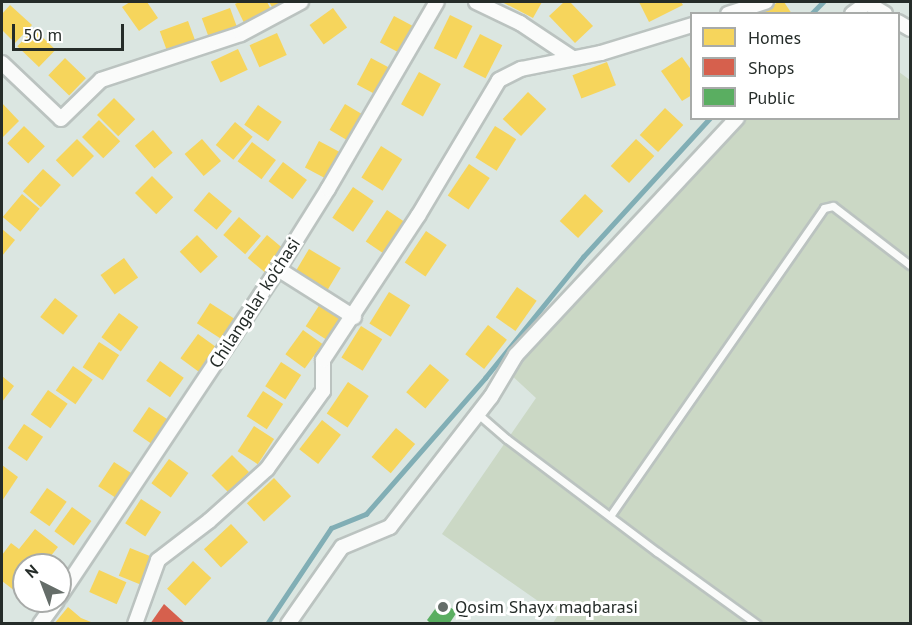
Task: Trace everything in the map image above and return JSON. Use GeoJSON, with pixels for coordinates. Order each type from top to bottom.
{"type":"FeatureCollection","features":[{"type":"Feature","properties":{"kind":"street"},"geometry":{"type":"LineString","coordinates":[[2,63],[61,119],[101,80],[241,34],[301,2]]}},
{"type":"Feature","properties":{"kind":"street","name":"Chilangalar ko'chasi"},"geometry":{"type":"LineString","coordinates":[[72,578],[278,269],[328,189],[434,2]]}},
{"type":"Feature","properties":{"kind":"street"},"geometry":{"type":"LineString","coordinates":[[476,2],[520,23],[572,57]]}},
{"type":"Feature","properties":{"kind":"street"},"geometry":{"type":"LineString","coordinates":[[734,12],[766,2]]}},
{"type":"Feature","properties":{"kind":"street"},"geometry":{"type":"LineString","coordinates":[[854,12],[867,2],[882,12]]}},
{"type":"Feature","properties":{"kind":"street"},"geometry":{"type":"LineString","coordinates":[[135,624],[158,560],[209,521],[267,470],[323,391],[323,360],[354,317],[418,216],[499,80],[521,69],[601,53],[690,26]]}},
{"type":"Feature","properties":{"kind":"street"},"geometry":{"type":"LineString","coordinates":[[288,624],[342,547],[383,532],[390,527],[478,414],[516,356],[735,120]]}},
{"type":"Feature","properties":{"kind":"street"},"geometry":{"type":"LineString","coordinates":[[278,269],[354,317]]}},
{"type":"Feature","properties":{"kind":"lane"},"geometry":{"type":"LineString","coordinates":[[610,516],[824,208],[833,206],[910,265]]}},
{"type":"Feature","properties":{"kind":"lane"},"geometry":{"type":"LineString","coordinates":[[478,414],[507,439],[757,624]]}},
{"type":"Feature","properties":{"kind":"green space"},"geometry":{"type":"Polygon","coordinates":[[[900,73],[910,80],[910,623],[553,623],[558,615],[442,534],[536,398],[509,373],[743,120],[900,120],[900,73]]]}},
{"type":"Feature","properties":{"kind":"building: Homes"},"geometry":{"type":"Polygon","coordinates":[[[130,2],[147,2],[158,18],[139,31],[122,7],[130,2]]]}},
{"type":"Feature","properties":{"kind":"building: Homes"},"geometry":{"type":"Polygon","coordinates":[[[267,2],[272,11],[245,25],[235,4],[267,2]]]}},
{"type":"Feature","properties":{"kind":"building: Homes"},"geometry":{"type":"Polygon","coordinates":[[[269,2],[295,2],[275,12],[269,2]]]}},
{"type":"Feature","properties":{"kind":"building: Homes"},"geometry":{"type":"Polygon","coordinates":[[[502,2],[542,2],[533,18],[502,2]]]}},
{"type":"Feature","properties":{"kind":"building: Homes"},"geometry":{"type":"Polygon","coordinates":[[[564,2],[570,2],[593,26],[575,43],[549,16],[564,2]]]}},
{"type":"Feature","properties":{"kind":"building: Homes"},"geometry":{"type":"Polygon","coordinates":[[[639,2],[681,2],[683,5],[649,22],[639,2]]]}},
{"type":"Feature","properties":{"kind":"building: Homes"},"geometry":{"type":"Polygon","coordinates":[[[778,2],[784,2],[791,12],[763,12],[778,2]]]}},
{"type":"Feature","properties":{"kind":"building: Homes"},"geometry":{"type":"Polygon","coordinates":[[[10,5],[32,25],[15,43],[2,30],[2,14],[10,5]]]}},
{"type":"Feature","properties":{"kind":"building: Homes"},"geometry":{"type":"Polygon","coordinates":[[[230,8],[238,30],[210,40],[202,18],[230,8]]]}},
{"type":"Feature","properties":{"kind":"building: Homes"},"geometry":{"type":"Polygon","coordinates":[[[333,8],[347,27],[324,44],[310,25],[333,8]]]}},
{"type":"Feature","properties":{"kind":"building: Homes"},"geometry":{"type":"Polygon","coordinates":[[[450,15],[472,26],[456,59],[434,48],[450,15]]]}},
{"type":"Feature","properties":{"kind":"building: Homes"},"geometry":{"type":"Polygon","coordinates":[[[394,16],[415,27],[401,54],[380,42],[394,16]]]}},
{"type":"Feature","properties":{"kind":"building: Homes"},"geometry":{"type":"Polygon","coordinates":[[[188,21],[196,43],[168,53],[160,31],[188,21]]]}},
{"type":"Feature","properties":{"kind":"building: Homes"},"geometry":{"type":"Polygon","coordinates":[[[34,29],[56,50],[39,67],[17,46],[34,29]]]}},
{"type":"Feature","properties":{"kind":"building: Homes"},"geometry":{"type":"Polygon","coordinates":[[[277,33],[287,55],[259,67],[250,45],[277,33]]]}},
{"type":"Feature","properties":{"kind":"building: Homes"},"geometry":{"type":"Polygon","coordinates":[[[480,34],[502,45],[485,78],[463,67],[480,34]]]}},
{"type":"Feature","properties":{"kind":"building: Homes"},"geometry":{"type":"Polygon","coordinates":[[[238,49],[248,70],[221,83],[211,62],[238,49]]]}},
{"type":"Feature","properties":{"kind":"building: Homes"},"geometry":{"type":"Polygon","coordinates":[[[682,57],[690,68],[690,96],[682,101],[661,71],[682,57]]]}},
{"type":"Feature","properties":{"kind":"building: Homes"},"geometry":{"type":"Polygon","coordinates":[[[65,58],[86,78],[69,95],[48,75],[65,58]]]}},
{"type":"Feature","properties":{"kind":"building: Homes"},"geometry":{"type":"Polygon","coordinates":[[[371,58],[392,69],[378,96],[357,84],[371,58]]]}},
{"type":"Feature","properties":{"kind":"building: Homes"},"geometry":{"type":"Polygon","coordinates":[[[607,62],[616,85],[581,99],[572,75],[607,62]]]}},
{"type":"Feature","properties":{"kind":"building: Homes"},"geometry":{"type":"Polygon","coordinates":[[[419,72],[441,84],[423,116],[401,104],[419,72]]]}},
{"type":"Feature","properties":{"kind":"building: Homes"},"geometry":{"type":"Polygon","coordinates":[[[528,92],[546,109],[521,136],[503,119],[528,92]]]}},
{"type":"Feature","properties":{"kind":"building: Homes"},"geometry":{"type":"Polygon","coordinates":[[[114,98],[135,119],[118,136],[97,115],[114,98]]]}},
{"type":"Feature","properties":{"kind":"building: Homes"},"geometry":{"type":"Polygon","coordinates":[[[2,103],[19,121],[2,138],[2,103]]]}},
{"type":"Feature","properties":{"kind":"building: Homes"},"geometry":{"type":"Polygon","coordinates":[[[345,104],[365,116],[349,142],[330,130],[345,104]]]}},
{"type":"Feature","properties":{"kind":"building: Homes"},"geometry":{"type":"Polygon","coordinates":[[[258,105],[282,122],[268,141],[244,125],[258,105]]]}},
{"type":"Feature","properties":{"kind":"building: Homes"},"geometry":{"type":"Polygon","coordinates":[[[665,108],[683,125],[658,152],[640,135],[665,108]]]}},
{"type":"Feature","properties":{"kind":"building: Homes"},"geometry":{"type":"Polygon","coordinates":[[[99,120],[120,141],[103,158],[82,137],[99,120]]]}},
{"type":"Feature","properties":{"kind":"building: Homes"},"geometry":{"type":"Polygon","coordinates":[[[235,122],[253,137],[233,160],[216,145],[235,122]]]}},
{"type":"Feature","properties":{"kind":"building: Homes"},"geometry":{"type":"Polygon","coordinates":[[[24,126],[45,146],[28,163],[7,143],[24,126]]]}},
{"type":"Feature","properties":{"kind":"building: Homes"},"geometry":{"type":"Polygon","coordinates":[[[495,126],[516,139],[497,171],[475,157],[495,126]]]}},
{"type":"Feature","properties":{"kind":"building: Homes"},"geometry":{"type":"Polygon","coordinates":[[[153,130],[173,153],[155,168],[135,146],[153,130]]]}},
{"type":"Feature","properties":{"kind":"building: Homes"},"geometry":{"type":"Polygon","coordinates":[[[77,139],[94,156],[73,177],[56,160],[77,139]]]}},
{"type":"Feature","properties":{"kind":"building: Homes"},"geometry":{"type":"Polygon","coordinates":[[[202,139],[221,161],[204,176],[185,154],[202,139]]]}},
{"type":"Feature","properties":{"kind":"building: Homes"},"geometry":{"type":"Polygon","coordinates":[[[636,139],[654,156],[629,183],[611,166],[636,139]]]}},
{"type":"Feature","properties":{"kind":"building: Homes"},"geometry":{"type":"Polygon","coordinates":[[[319,141],[340,152],[326,179],[305,167],[319,141]]]}},
{"type":"Feature","properties":{"kind":"building: Homes"},"geometry":{"type":"Polygon","coordinates":[[[252,142],[276,160],[262,179],[238,161],[252,142]]]}},
{"type":"Feature","properties":{"kind":"building: Homes"},"geometry":{"type":"Polygon","coordinates":[[[381,146],[402,159],[383,191],[361,177],[381,146]]]}},
{"type":"Feature","properties":{"kind":"building: Homes"},"geometry":{"type":"Polygon","coordinates":[[[283,162],[307,180],[293,199],[269,181],[283,162]]]}},
{"type":"Feature","properties":{"kind":"building: Homes"},"geometry":{"type":"Polygon","coordinates":[[[469,164],[490,178],[468,209],[448,196],[469,164]]]}},
{"type":"Feature","properties":{"kind":"building: Homes"},"geometry":{"type":"Polygon","coordinates":[[[43,169],[61,185],[41,207],[23,191],[43,169]]]}},
{"type":"Feature","properties":{"kind":"building: Homes"},"geometry":{"type":"Polygon","coordinates":[[[152,176],[173,197],[156,214],[135,193],[152,176]]]}},
{"type":"Feature","properties":{"kind":"building: Homes"},"geometry":{"type":"Polygon","coordinates":[[[353,187],[374,201],[353,232],[332,218],[353,187]]]}},
{"type":"Feature","properties":{"kind":"building: Homes"},"geometry":{"type":"Polygon","coordinates":[[[209,192],[232,211],[217,230],[194,210],[209,192]]]}},
{"type":"Feature","properties":{"kind":"building: Homes"},"geometry":{"type":"Polygon","coordinates":[[[22,194],[40,209],[20,232],[3,217],[22,194]]]}},
{"type":"Feature","properties":{"kind":"building: Homes"},"geometry":{"type":"Polygon","coordinates":[[[585,194],[603,211],[578,238],[560,221],[585,194]]]}},
{"type":"Feature","properties":{"kind":"building: Homes"},"geometry":{"type":"Polygon","coordinates":[[[387,210],[408,224],[386,255],[366,242],[387,210]]]}},
{"type":"Feature","properties":{"kind":"building: Homes"},"geometry":{"type":"Polygon","coordinates":[[[239,217],[261,236],[245,254],[223,235],[239,217]]]}},
{"type":"Feature","properties":{"kind":"building: Homes"},"geometry":{"type":"Polygon","coordinates":[[[2,229],[15,240],[2,256],[2,229]]]}},
{"type":"Feature","properties":{"kind":"building: Homes"},"geometry":{"type":"Polygon","coordinates":[[[426,231],[447,245],[425,276],[405,263],[426,231]]]}},
{"type":"Feature","properties":{"kind":"building: Homes"},"geometry":{"type":"Polygon","coordinates":[[[197,235],[218,257],[201,273],[180,252],[197,235]]]}},
{"type":"Feature","properties":{"kind":"building: Homes"},"geometry":{"type":"Polygon","coordinates":[[[267,235],[285,250],[265,273],[248,258],[267,235]]]}},
{"type":"Feature","properties":{"kind":"building: Homes"},"geometry":{"type":"Polygon","coordinates":[[[309,249],[341,268],[328,289],[296,270],[309,249]]]}},
{"type":"Feature","properties":{"kind":"building: Homes"},"geometry":{"type":"Polygon","coordinates":[[[124,258],[138,277],[115,294],[101,275],[124,258]]]}},
{"type":"Feature","properties":{"kind":"building: Homes"},"geometry":{"type":"Polygon","coordinates":[[[517,287],[537,301],[515,331],[496,317],[517,287]]]}},
{"type":"Feature","properties":{"kind":"building: Homes"},"geometry":{"type":"Polygon","coordinates":[[[389,292],[410,305],[391,337],[369,323],[389,292]]]}},
{"type":"Feature","properties":{"kind":"building: Homes"},"geometry":{"type":"Polygon","coordinates":[[[55,298],[78,316],[63,335],[40,317],[55,298]]]}},
{"type":"Feature","properties":{"kind":"building: Homes"},"geometry":{"type":"Polygon","coordinates":[[[322,301],[342,314],[326,339],[306,326],[322,301]]]}},
{"type":"Feature","properties":{"kind":"building: Homes"},"geometry":{"type":"Polygon","coordinates":[[[210,303],[235,319],[222,339],[197,323],[210,303]]]}},
{"type":"Feature","properties":{"kind":"building: Homes"},"geometry":{"type":"Polygon","coordinates":[[[119,313],[138,327],[121,351],[101,337],[119,313]]]}},
{"type":"Feature","properties":{"kind":"building: Homes"},"geometry":{"type":"Polygon","coordinates":[[[488,325],[507,340],[484,369],[465,354],[488,325]]]}},
{"type":"Feature","properties":{"kind":"building: Homes"},"geometry":{"type":"Polygon","coordinates":[[[361,326],[382,339],[363,371],[341,357],[361,326]]]}},
{"type":"Feature","properties":{"kind":"building: Homes"},"geometry":{"type":"Polygon","coordinates":[[[303,330],[322,344],[305,368],[285,354],[303,330]]]}},
{"type":"Feature","properties":{"kind":"building: Homes"},"geometry":{"type":"Polygon","coordinates":[[[198,334],[217,348],[200,372],[180,358],[198,334]]]}},
{"type":"Feature","properties":{"kind":"building: Homes"},"geometry":{"type":"Polygon","coordinates":[[[99,342],[119,355],[103,380],[83,367],[99,342]]]}},
{"type":"Feature","properties":{"kind":"building: Homes"},"geometry":{"type":"Polygon","coordinates":[[[160,361],[184,378],[170,397],[146,381],[160,361]]]}},
{"type":"Feature","properties":{"kind":"building: Homes"},"geometry":{"type":"Polygon","coordinates":[[[281,362],[301,375],[285,399],[265,386],[281,362]]]}},
{"type":"Feature","properties":{"kind":"building: Homes"},"geometry":{"type":"Polygon","coordinates":[[[430,364],[449,380],[425,408],[406,392],[430,364]]]}},
{"type":"Feature","properties":{"kind":"building: Homes"},"geometry":{"type":"Polygon","coordinates":[[[73,366],[93,380],[75,404],[56,391],[73,366]]]}},
{"type":"Feature","properties":{"kind":"building: Homes"},"geometry":{"type":"Polygon","coordinates":[[[2,376],[14,386],[2,402],[2,376]]]}},
{"type":"Feature","properties":{"kind":"building: Homes"},"geometry":{"type":"Polygon","coordinates":[[[348,382],[369,396],[347,427],[327,414],[348,382]]]}},
{"type":"Feature","properties":{"kind":"building: Homes"},"geometry":{"type":"Polygon","coordinates":[[[48,390],[68,404],[50,428],[31,415],[48,390]]]}},
{"type":"Feature","properties":{"kind":"building: Homes"},"geometry":{"type":"Polygon","coordinates":[[[263,391],[283,404],[267,429],[247,416],[263,391]]]}},
{"type":"Feature","properties":{"kind":"building: Homes"},"geometry":{"type":"Polygon","coordinates":[[[149,407],[168,420],[152,444],[133,431],[149,407]]]}},
{"type":"Feature","properties":{"kind":"building: Homes"},"geometry":{"type":"Polygon","coordinates":[[[322,420],[341,435],[318,464],[299,449],[322,420]]]}},
{"type":"Feature","properties":{"kind":"building: Homes"},"geometry":{"type":"Polygon","coordinates":[[[24,424],[43,437],[27,461],[8,448],[24,424]]]}},
{"type":"Feature","properties":{"kind":"building: Homes"},"geometry":{"type":"Polygon","coordinates":[[[254,426],[274,439],[258,464],[238,451],[254,426]]]}},
{"type":"Feature","properties":{"kind":"building: Homes"},"geometry":{"type":"Polygon","coordinates":[[[396,428],[415,444],[391,473],[372,457],[396,428]]]}},
{"type":"Feature","properties":{"kind":"building: Homes"},"geometry":{"type":"Polygon","coordinates":[[[232,455],[249,472],[228,492],[211,476],[232,455]]]}},
{"type":"Feature","properties":{"kind":"building: Homes"},"geometry":{"type":"Polygon","coordinates":[[[169,459],[188,473],[171,497],[151,483],[169,459]]]}},
{"type":"Feature","properties":{"kind":"building: Homes"},"geometry":{"type":"Polygon","coordinates":[[[114,462],[134,475],[118,499],[98,486],[114,462]]]}},
{"type":"Feature","properties":{"kind":"building: Homes"},"geometry":{"type":"Polygon","coordinates":[[[2,465],[18,477],[2,501],[2,465]]]}},
{"type":"Feature","properties":{"kind":"building: Homes"},"geometry":{"type":"Polygon","coordinates":[[[274,478],[291,496],[264,522],[247,503],[274,478]]]}},
{"type":"Feature","properties":{"kind":"building: Homes"},"geometry":{"type":"Polygon","coordinates":[[[47,488],[67,502],[49,526],[30,513],[47,488]]]}},
{"type":"Feature","properties":{"kind":"building: Homes"},"geometry":{"type":"Polygon","coordinates":[[[141,499],[161,512],[145,536],[125,523],[141,499]]]}},
{"type":"Feature","properties":{"kind":"building: Homes"},"geometry":{"type":"Polygon","coordinates":[[[72,507],[91,521],[74,545],[54,531],[72,507]]]}},
{"type":"Feature","properties":{"kind":"building: Homes"},"geometry":{"type":"Polygon","coordinates":[[[231,524],[248,542],[221,568],[204,549],[231,524]]]}},
{"type":"Feature","properties":{"kind":"building: Homes"},"geometry":{"type":"Polygon","coordinates":[[[35,529],[58,547],[53,553],[12,553],[12,589],[2,581],[2,555],[11,543],[19,549],[35,529]]]}},
{"type":"Feature","properties":{"kind":"building: Homes"},"geometry":{"type":"Polygon","coordinates":[[[130,548],[152,557],[141,585],[119,576],[130,548]]]}},
{"type":"Feature","properties":{"kind":"building: Homes"},"geometry":{"type":"Polygon","coordinates":[[[193,561],[211,578],[185,606],[167,589],[193,561]]]}},
{"type":"Feature","properties":{"kind":"building: Homes"},"geometry":{"type":"Polygon","coordinates":[[[99,570],[126,582],[117,604],[89,592],[99,570]]]}},
{"type":"Feature","properties":{"kind":"building: Homes"},"geometry":{"type":"Polygon","coordinates":[[[72,610],[81,618],[96,624],[54,624],[63,613],[72,613],[72,610]]]}},
{"type":"Feature","properties":{"kind":"building: Shops"},"geometry":{"type":"Polygon","coordinates":[[[164,604],[186,624],[150,624],[164,604]]]}},
{"type":"Feature","properties":{"kind":"building: Public","name":"Qosim Shayx maqbarasi"},"geometry":{"type":"Polygon","coordinates":[[[441,601],[457,612],[449,624],[431,624],[427,620],[441,601]]]}},
{"type":"Feature","properties":{"kind":"waterway"},"geometry":{"type":"LineString","coordinates":[[813,12],[823,2]]}},
{"type":"Feature","properties":{"kind":"waterway"},"geometry":{"type":"LineString","coordinates":[[267,624],[331,528],[366,514],[485,378],[583,257],[708,120]]}},
{"type":"Feature","properties":{"kind":"place","name":"Qosim Shayx maqbarasi"},"geometry":{"type":"Point","coordinates":[443,607]}}]}
